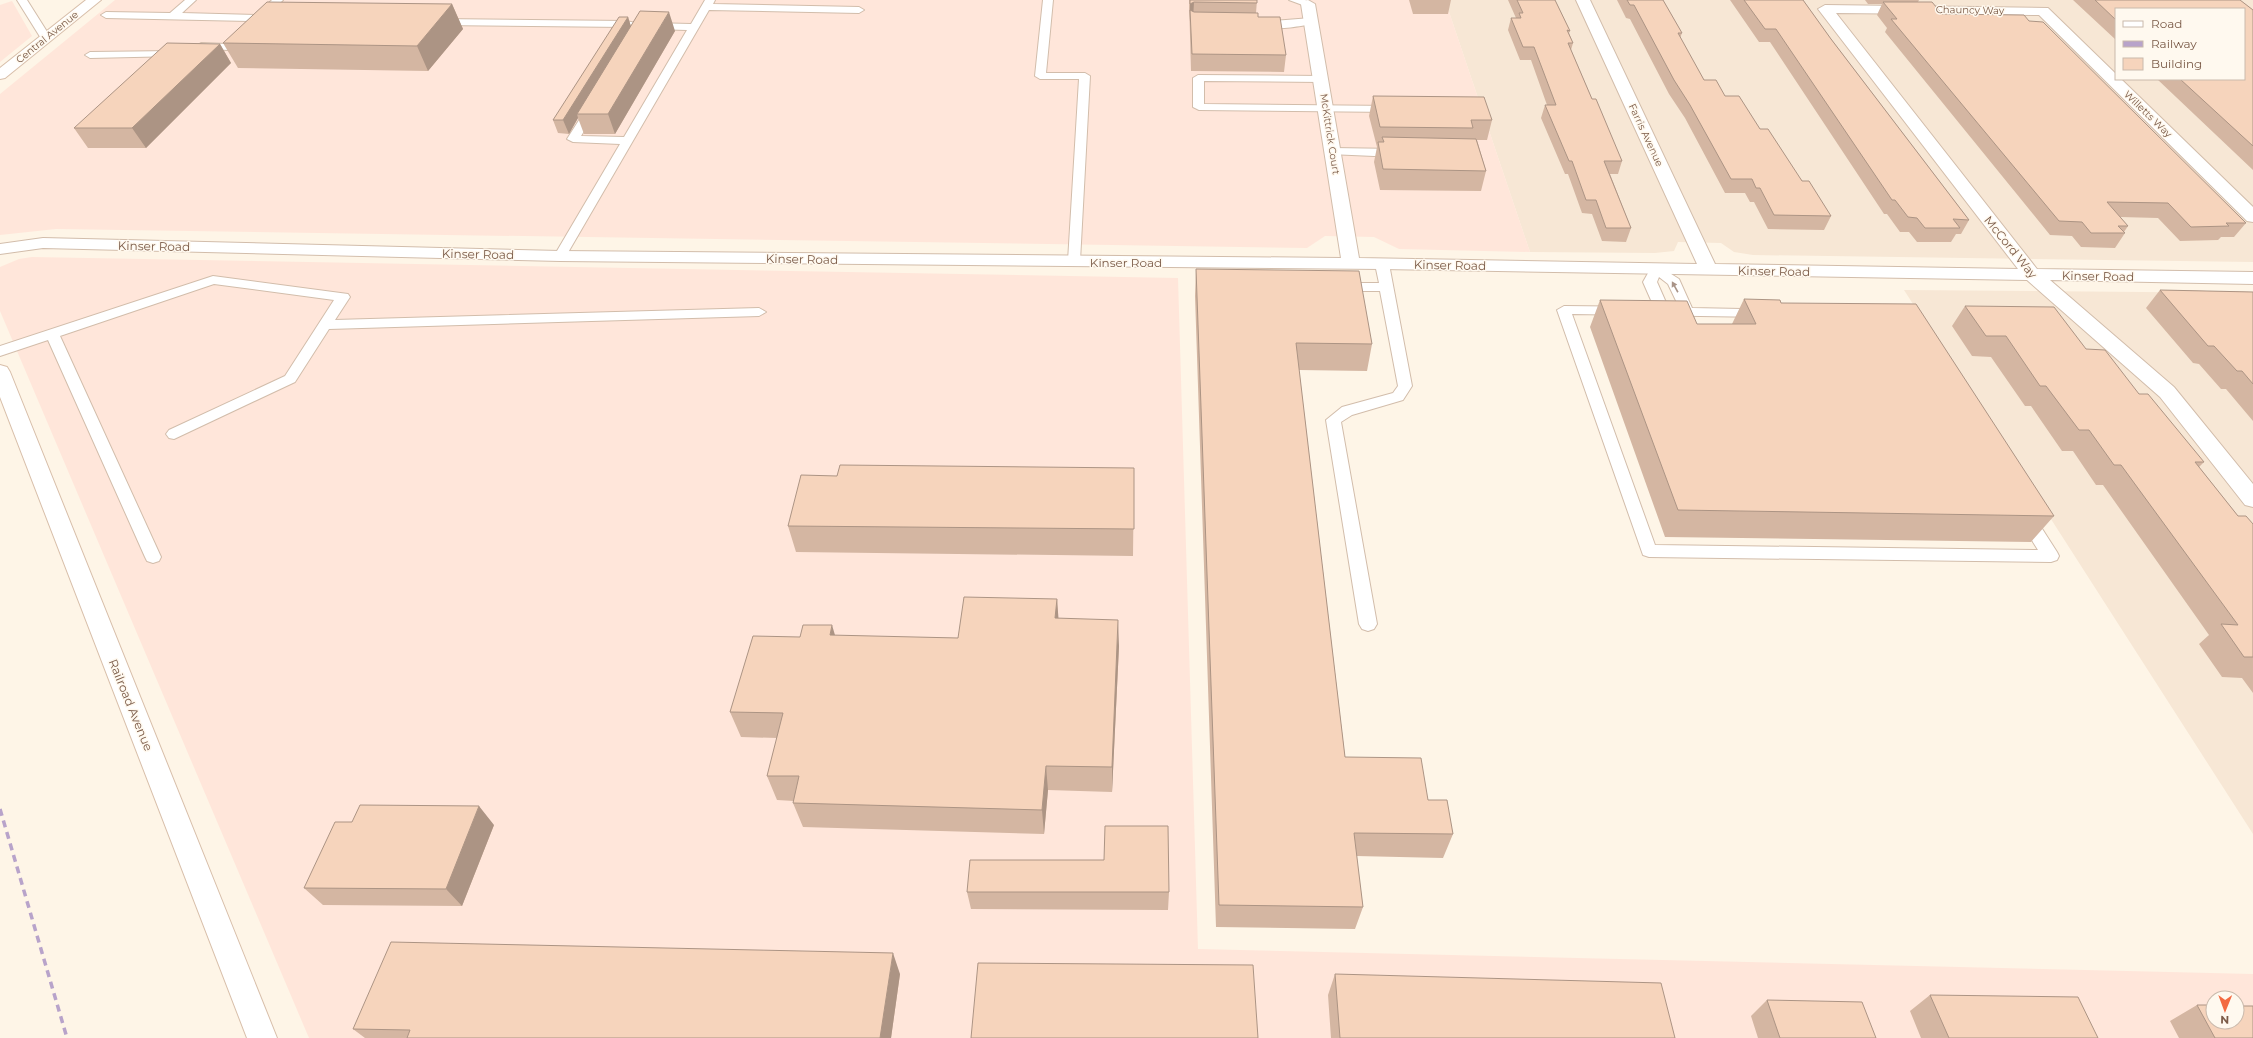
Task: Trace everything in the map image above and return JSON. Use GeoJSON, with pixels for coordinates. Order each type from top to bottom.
{"type":"FeatureCollection","features":[{"type":"Feature","properties":{"kind":"street","name":"Central Avenue"},"geometry":{"type":"LineString","coordinates":[[0,75],[94,0]]}},
{"type":"Feature","properties":{"kind":"street","name":"Farris Avenue"},"geometry":{"type":"LineString","coordinates":[[1583,0],[1709,270]]}},
{"type":"Feature","properties":{"kind":"street","name":"McKittrick Court"},"geometry":{"type":"LineString","coordinates":[[1301,2],[1311,21],[1351,264]]}},
{"type":"Feature","properties":{"kind":"street","name":"Chauncy Way"},"geometry":{"type":"LineString","coordinates":[[1824,9],[2042,11]]}},
{"type":"Feature","properties":{"kind":"street","name":"McCord Way"},"geometry":{"type":"LineString","coordinates":[[1824,9],[2032,275],[2069,305],[2167,392],[2253,499]]}},
{"type":"Feature","properties":{"kind":"street","name":"Willetts Way"},"geometry":{"type":"LineString","coordinates":[[2042,11],[2253,217]]}},
{"type":"Feature","properties":{"kind":"street","name":"Kinser Road"},"geometry":{"type":"LineString","coordinates":[[0,249],[43,243],[560,256],[1074,261],[1233,268],[1319,269],[1351,264],[1382,264],[2253,278]]}},
{"type":"Feature","properties":{"kind":"street","name":"Railroad Avenue"},"geometry":{"type":"LineString","coordinates":[[0,372],[262,1038]]}},
{"type":"Feature","properties":{"kind":"lane"},"geometry":{"type":"LineString","coordinates":[[22,0],[46,38]]}},
{"type":"Feature","properties":{"kind":"lane"},"geometry":{"type":"LineString","coordinates":[[172,16],[191,0]]}},
{"type":"Feature","properties":{"kind":"lane"},"geometry":{"type":"LineString","coordinates":[[90,55],[173,55],[187,46],[230,46],[278,0]]}},
{"type":"Feature","properties":{"kind":"lane"},"geometry":{"type":"LineString","coordinates":[[1048,0],[1040,76],[1085,76],[1074,261]]}},
{"type":"Feature","properties":{"kind":"lane"},"geometry":{"type":"LineString","coordinates":[[560,256],[708,4],[859,10]]}},
{"type":"Feature","properties":{"kind":"lane"},"geometry":{"type":"LineString","coordinates":[[106,15],[259,18]]}},
{"type":"Feature","properties":{"kind":"lane"},"geometry":{"type":"LineString","coordinates":[[1249,25],[1280,26],[1311,21]]}},
{"type":"Feature","properties":{"kind":"lane"},"geometry":{"type":"LineString","coordinates":[[429,22],[626,24],[642,26],[694,27]]}},
{"type":"Feature","properties":{"kind":"lane"},"geometry":{"type":"LineString","coordinates":[[634,39],[642,26]]}},
{"type":"Feature","properties":{"kind":"lane"},"geometry":{"type":"LineString","coordinates":[[1320,79],[1198,78],[1199,107],[1402,109]]}},
{"type":"Feature","properties":{"kind":"lane"},"geometry":{"type":"LineString","coordinates":[[598,99],[573,139],[627,141]]}},
{"type":"Feature","properties":{"kind":"lane"},"geometry":{"type":"LineString","coordinates":[[1333,152],[1412,153]]}},
{"type":"Feature","properties":{"kind":"lane"},"geometry":{"type":"LineString","coordinates":[[1368,624],[1333,420],[1347,411],[1398,397],[1405,386],[1382,264]]}},
{"type":"Feature","properties":{"kind":"lane"},"geometry":{"type":"LineString","coordinates":[[1663,311],[1650,282],[1657,269],[1674,282],[1687,311]]}},
{"type":"Feature","properties":{"kind":"lane"},"geometry":{"type":"LineString","coordinates":[[0,351],[213,280],[343,297],[290,379],[174,434]]}},
{"type":"Feature","properties":{"kind":"lane"},"geometry":{"type":"LineString","coordinates":[[1331,287],[1386,287]]}},
{"type":"Feature","properties":{"kind":"lane"},"geometry":{"type":"LineString","coordinates":[[1564,310],[1663,311],[1898,315],[2051,556],[1649,551],[1564,310]]}},
{"type":"Feature","properties":{"kind":"lane"},"geometry":{"type":"LineString","coordinates":[[325,325],[758,312]]}},
{"type":"Feature","properties":{"kind":"lane"},"geometry":{"type":"LineString","coordinates":[[52,334],[152,557]]}},
{"type":"Feature","properties":{"kind":"shaded area"},"geometry":{"type":"Polygon","coordinates":[[[115,0],[1445,0],[1530,252],[1399,249],[1374,237],[1325,236],[1307,248],[56,229],[0,235],[0,94],[115,0]]]}},
{"type":"Feature","properties":{"kind":"shaded area"},"geometry":{"type":"Polygon","coordinates":[[[1445,0],[2253,0],[2253,262],[1753,255],[1734,252],[1721,243],[1678,242],[1674,251],[1655,253],[1530,252],[1445,0]]]}},
{"type":"Feature","properties":{"kind":"shaded area"},"geometry":{"type":"Polygon","coordinates":[[[12,1],[32,36],[0,62],[0,5],[12,1]]]}},
{"type":"Feature","properties":{"kind":"shaded area"},"geometry":{"type":"Polygon","coordinates":[[[32,257],[1178,278],[1198,949],[2253,974],[2253,1038],[309,1038],[0,311],[0,267],[19,259],[32,257]]]}},
{"type":"Feature","properties":{"kind":"shaded area"},"geometry":{"type":"Polygon","coordinates":[[[1904,290],[2253,293],[2253,834],[1904,290]]]}},
{"type":"Feature","properties":{"kind":"building"},"geometry":{"type":"Polygon","coordinates":[[[1190,0],[1257,0],[1257,3],[1194,2],[1190,4],[1190,0]]]}},
{"type":"Feature","properties":{"kind":"building"},"geometry":{"type":"Polygon","coordinates":[[[1517,0],[1555,0],[1570,31],[1567,30],[1573,43],[1568,43],[1592,99],[1596,99],[1622,161],[1604,161],[1631,228],[1606,228],[1596,200],[1586,200],[1572,161],[1569,161],[1545,105],[1556,105],[1534,47],[1523,47],[1511,18],[1521,18],[1519,13],[1523,13],[1517,0]]]}},
{"type":"Feature","properties":{"kind":"building"},"geometry":{"type":"Polygon","coordinates":[[[1627,0],[1663,0],[1682,33],[1678,33],[1704,80],[1716,80],[1725,96],[1739,96],[1760,129],[1768,129],[1802,181],[1809,181],[1831,216],[1774,215],[1760,188],[1756,188],[1752,179],[1731,179],[1690,105],[1674,80],[1634,5],[1630,5],[1627,0]]]}},
{"type":"Feature","properties":{"kind":"building"},"geometry":{"type":"Polygon","coordinates":[[[1744,0],[1803,0],[1969,220],[1953,219],[1960,228],[1925,228],[1917,218],[1908,217],[1895,200],[1892,200],[1776,29],[1765,29],[1744,0]]]}},
{"type":"Feature","properties":{"kind":"building"},"geometry":{"type":"Polygon","coordinates":[[[2095,0],[2240,0],[2253,10],[2253,146],[2181,80],[2245,80],[2245,8],[2115,8],[2115,19],[2095,0]]]}},
{"type":"Feature","properties":{"kind":"building"},"geometry":{"type":"Polygon","coordinates":[[[267,2],[452,4],[417,46],[223,43],[267,2]]]}},
{"type":"Feature","properties":{"kind":"building"},"geometry":{"type":"Polygon","coordinates":[[[1883,2],[1932,2],[1942,14],[2024,15],[2029,21],[2043,22],[2246,223],[2226,223],[2229,226],[2191,227],[2168,203],[2107,202],[2128,226],[2118,226],[2125,233],[2091,233],[2082,222],[2059,221],[1891,19],[1897,19],[1883,2]]]}},
{"type":"Feature","properties":{"kind":"building"},"geometry":{"type":"Polygon","coordinates":[[[1190,10],[1194,12],[1258,13],[1258,17],[1280,17],[1286,55],[1192,54],[1190,10]]]}},
{"type":"Feature","properties":{"kind":"building"},"geometry":{"type":"Polygon","coordinates":[[[640,11],[669,12],[608,114],[577,114],[640,11]]]}},
{"type":"Feature","properties":{"kind":"building"},"geometry":{"type":"Polygon","coordinates":[[[619,17],[628,17],[563,120],[553,120],[619,17]]]}},
{"type":"Feature","properties":{"kind":"building"},"geometry":{"type":"Polygon","coordinates":[[[167,43],[220,44],[132,128],[74,128],[167,43]]]}},
{"type":"Feature","properties":{"kind":"building"},"geometry":{"type":"Polygon","coordinates":[[[1373,96],[1484,97],[1492,120],[1471,120],[1473,128],[1380,127],[1373,96]]]}},
{"type":"Feature","properties":{"kind":"building"},"geometry":{"type":"Polygon","coordinates":[[[1382,137],[1476,139],[1486,171],[1383,169],[1378,142],[1384,142],[1382,137]]]}},
{"type":"Feature","properties":{"kind":"building"},"geometry":{"type":"Polygon","coordinates":[[[1196,269],[1359,271],[1372,344],[1296,343],[1345,757],[1421,758],[1428,800],[1447,800],[1453,834],[1354,833],[1363,907],[1219,905],[1196,269]]]}},
{"type":"Feature","properties":{"kind":"building"},"geometry":{"type":"Polygon","coordinates":[[[2160,290],[2253,292],[2253,384],[2242,371],[2237,371],[2214,346],[2208,346],[2160,290]]]}},
{"type":"Feature","properties":{"kind":"building"},"geometry":{"type":"Polygon","coordinates":[[[1744,299],[1780,300],[1781,303],[1916,304],[2054,516],[1678,510],[1600,300],[1687,301],[1697,324],[1756,324],[1744,299]]]}},
{"type":"Feature","properties":{"kind":"building"},"geometry":{"type":"Polygon","coordinates":[[[1965,306],[2054,307],[2086,349],[2105,350],[2139,394],[2148,394],[2204,462],[2195,462],[2238,516],[2246,516],[2253,524],[2253,657],[2244,657],[2221,624],[2238,625],[2121,465],[2114,465],[2089,430],[2079,430],[2046,386],[2040,386],[2006,336],[1986,336],[1965,306]]]}},
{"type":"Feature","properties":{"kind":"building"},"geometry":{"type":"Polygon","coordinates":[[[840,465],[1134,468],[1134,529],[788,526],[801,475],[837,476],[840,465]]]}},
{"type":"Feature","properties":{"kind":"building"},"geometry":{"type":"Polygon","coordinates":[[[964,597],[1057,599],[1055,618],[1118,620],[1112,767],[1046,766],[1042,810],[793,803],[799,776],[767,776],[783,713],[730,712],[753,636],[800,637],[803,625],[832,625],[830,635],[958,638],[964,597]]]}},
{"type":"Feature","properties":{"kind":"building"},"geometry":{"type":"Polygon","coordinates":[[[360,805],[479,806],[446,889],[304,888],[335,822],[352,822],[360,805]]]}},
{"type":"Feature","properties":{"kind":"building"},"geometry":{"type":"Polygon","coordinates":[[[1105,826],[1168,826],[1169,892],[967,892],[970,860],[1104,860],[1105,826]]]}},
{"type":"Feature","properties":{"kind":"building"},"geometry":{"type":"Polygon","coordinates":[[[391,942],[893,953],[880,1038],[407,1038],[410,1030],[353,1029],[391,942]]]}},
{"type":"Feature","properties":{"kind":"building"},"geometry":{"type":"Polygon","coordinates":[[[978,963],[1253,965],[1258,1038],[971,1038],[978,963]]]}},
{"type":"Feature","properties":{"kind":"building"},"geometry":{"type":"Polygon","coordinates":[[[1335,974],[1661,983],[1675,1038],[1340,1038],[1335,974]]]}},
{"type":"Feature","properties":{"kind":"building"},"geometry":{"type":"Polygon","coordinates":[[[1930,995],[2078,997],[2098,1038],[1949,1038],[1930,995]]]}},
{"type":"Feature","properties":{"kind":"building"},"geometry":{"type":"Polygon","coordinates":[[[1767,1000],[1862,1002],[1876,1038],[1780,1038],[1767,1000]]]}},
{"type":"Feature","properties":{"kind":"building"},"geometry":{"type":"Polygon","coordinates":[[[2197,1005],[2205,1005],[2205,1020],[2197,1005]]]}},
{"type":"Feature","properties":{"kind":"building"},"geometry":{"type":"Polygon","coordinates":[[[2245,1006],[2253,1006],[2253,1038],[2215,1038],[2211,1030],[2245,1030],[2245,1006]]]}},
{"type":"Feature","properties":{"kind":"railway"},"geometry":{"type":"LineString","coordinates":[[0,809],[67,1038]]}}]}
